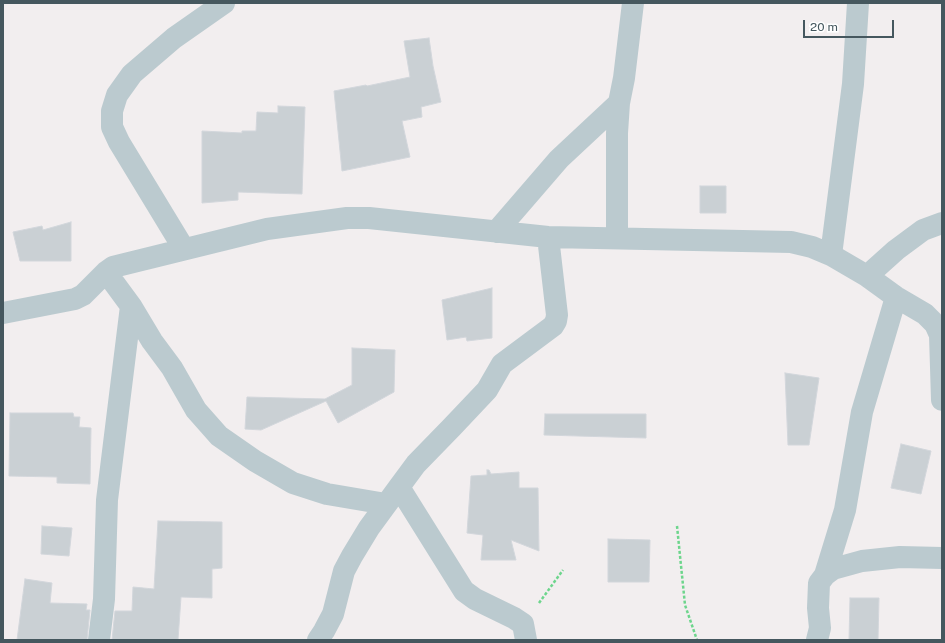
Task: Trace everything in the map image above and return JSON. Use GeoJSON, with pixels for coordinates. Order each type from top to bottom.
{"type":"FeatureCollection","features":[{"type":"Feature","properties":{"kind":"street"},"geometry":{"type":"LineString","coordinates":[[184,249],[119,142],[112,127],[112,111],[117,95],[132,74],[174,38],[224,3]]}},
{"type":"Feature","properties":{"kind":"street"},"geometry":{"type":"LineString","coordinates":[[617,238],[617,133],[633,3]]}},
{"type":"Feature","properties":{"kind":"street"},"geometry":{"type":"LineString","coordinates":[[831,255],[853,84],[858,3]]}},
{"type":"Feature","properties":{"kind":"street"},"geometry":{"type":"LineString","coordinates":[[496,232],[559,159],[620,103]]}},
{"type":"Feature","properties":{"kind":"street"},"geometry":{"type":"LineString","coordinates":[[3,314],[83,295],[113,267],[267,229],[347,218],[369,218],[548,237],[791,242],[812,247],[831,255],[867,276],[896,297],[925,314],[935,324],[940,335],[942,400]]}},
{"type":"Feature","properties":{"kind":"street"},"geometry":{"type":"LineString","coordinates":[[867,276],[896,250],[923,230],[942,223]]}},
{"type":"Feature","properties":{"kind":"street"},"geometry":{"type":"LineString","coordinates":[[318,640],[333,614],[344,571],[369,528],[392,495],[416,464],[487,390],[502,364],[553,326],[556,321],[557,315],[548,237]]}},
{"type":"Feature","properties":{"kind":"street"},"geometry":{"type":"LineString","coordinates":[[106,272],[131,306],[152,341],[172,368],[196,410],[219,436],[255,461],[293,482],[328,494],[392,495]]}},
{"type":"Feature","properties":{"kind":"street"},"geometry":{"type":"LineString","coordinates":[[817,640],[820,628],[818,593],[820,583],[825,575],[845,510],[862,412],[896,297]]}},
{"type":"Feature","properties":{"kind":"street"},"geometry":{"type":"LineString","coordinates":[[99,640],[104,599],[107,500],[131,306]]}},
{"type":"Feature","properties":{"kind":"street"},"geometry":{"type":"LineString","coordinates":[[392,495],[464,591],[475,599],[514,618],[525,632]]}},
{"type":"Feature","properties":{"kind":"street"},"geometry":{"type":"LineString","coordinates":[[825,575],[833,569],[862,560],[900,557],[942,558]]}},
{"type":"Feature","properties":{"kind":"path"},"geometry":{"type":"LineString","coordinates":[[677,526],[685,606],[697,640]]}},
{"type":"Feature","properties":{"kind":"path"},"geometry":{"type":"LineString","coordinates":[[525,632],[563,570]]}},
{"type":"Feature","properties":{"kind":"building"},"geometry":{"type":"Polygon","coordinates":[[[429,38],[433,66],[441,102],[421,107],[422,117],[402,121],[410,157],[342,171],[334,91],[410,77],[404,41],[429,38]]]}},
{"type":"Feature","properties":{"kind":"building"},"geometry":{"type":"Polygon","coordinates":[[[278,106],[305,107],[302,194],[238,192],[238,200],[202,203],[202,131],[242,133],[242,131],[256,131],[257,112],[278,113],[278,106]]]}},
{"type":"Feature","properties":{"kind":"building"},"geometry":{"type":"Polygon","coordinates":[[[700,186],[726,186],[726,213],[700,213],[700,186]]]}},
{"type":"Feature","properties":{"kind":"building"},"geometry":{"type":"Polygon","coordinates":[[[71,222],[71,261],[20,261],[13,232],[42,226],[43,230],[71,222]]]}},
{"type":"Feature","properties":{"kind":"building"},"geometry":{"type":"Polygon","coordinates":[[[492,288],[492,338],[467,341],[466,337],[447,340],[442,300],[492,288]]]}},
{"type":"Feature","properties":{"kind":"building"},"geometry":{"type":"Polygon","coordinates":[[[352,348],[395,350],[394,392],[338,423],[326,401],[261,430],[245,429],[247,397],[325,399],[352,385],[352,348]]]}},
{"type":"Feature","properties":{"kind":"building"},"geometry":{"type":"Polygon","coordinates":[[[785,373],[819,378],[809,445],[788,445],[785,373]]]}},
{"type":"Feature","properties":{"kind":"building"},"geometry":{"type":"Polygon","coordinates":[[[10,413],[73,413],[74,417],[80,417],[79,427],[91,428],[90,484],[57,483],[57,477],[9,476],[10,413]]]}},
{"type":"Feature","properties":{"kind":"building"},"geometry":{"type":"Polygon","coordinates":[[[545,414],[646,414],[646,438],[544,435],[545,414]]]}},
{"type":"Feature","properties":{"kind":"building"},"geometry":{"type":"Polygon","coordinates":[[[901,444],[931,451],[921,494],[891,488],[901,444]]]}},
{"type":"Feature","properties":{"kind":"building"},"geometry":{"type":"Polygon","coordinates":[[[487,470],[489,470],[491,474],[519,472],[519,488],[538,488],[539,551],[511,540],[516,560],[481,560],[483,535],[467,533],[471,476],[487,475],[487,470]]]}},
{"type":"Feature","properties":{"kind":"building"},"geometry":{"type":"Polygon","coordinates":[[[158,521],[222,522],[222,568],[212,569],[212,598],[181,597],[178,640],[112,640],[115,611],[132,611],[133,587],[154,589],[158,521]]]}},
{"type":"Feature","properties":{"kind":"building"},"geometry":{"type":"Polygon","coordinates":[[[42,526],[72,528],[69,556],[41,554],[42,526]]]}},
{"type":"Feature","properties":{"kind":"building"},"geometry":{"type":"Polygon","coordinates":[[[608,539],[650,540],[649,582],[608,582],[608,539]]]}},
{"type":"Feature","properties":{"kind":"building"},"geometry":{"type":"Polygon","coordinates":[[[25,579],[52,583],[50,603],[87,604],[86,610],[90,610],[87,640],[17,640],[25,579]]]}},
{"type":"Feature","properties":{"kind":"building"},"geometry":{"type":"Polygon","coordinates":[[[850,598],[879,598],[878,640],[849,640],[850,598]]]}}]}
